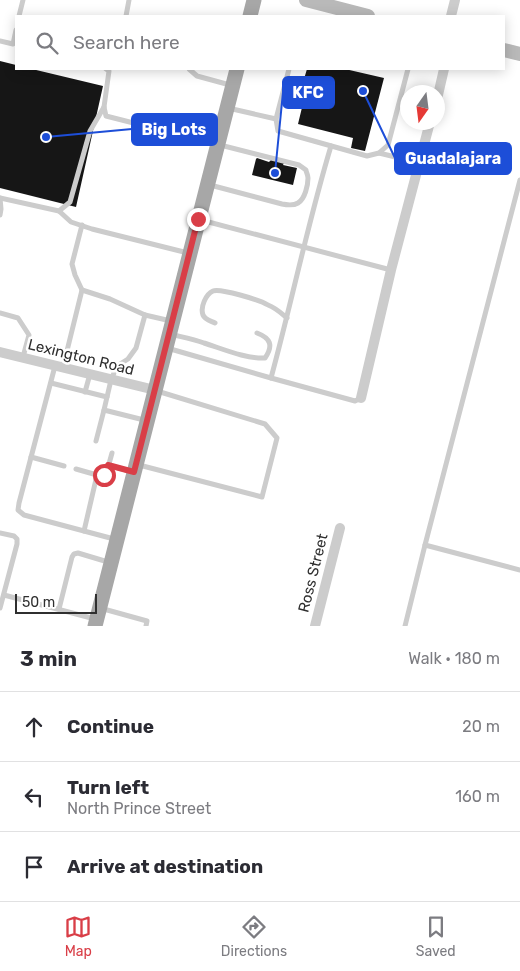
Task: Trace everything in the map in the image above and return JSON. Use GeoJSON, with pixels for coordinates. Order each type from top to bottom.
{"type":"FeatureCollection","features":[{"type":"Feature","properties":{"kind":"main road"},"geometry":{"type":"LineString","coordinates":[[250,15],[254,0]]}},
{"type":"Feature","properties":{"kind":"main road"},"geometry":{"type":"LineString","coordinates":[[306,0],[364,15]]}},
{"type":"Feature","properties":{"kind":"main road"},"geometry":{"type":"LineString","coordinates":[[505,50],[520,54]]}},
{"type":"Feature","properties":{"kind":"main road"},"geometry":{"type":"LineString","coordinates":[[97,618],[237,70]]}},
{"type":"Feature","properties":{"kind":"street"},"geometry":{"type":"LineString","coordinates":[[451,15],[455,0]]}},
{"type":"Feature","properties":{"kind":"street"},"geometry":{"type":"LineString","coordinates":[[440,85],[444,70]]}},
{"type":"Feature","properties":{"kind":"street"},"geometry":{"type":"LineString","coordinates":[[361,398],[428,130]]}},
{"type":"Feature","properties":{"kind":"street","name":"Lexington Road"},"geometry":{"type":"LineString","coordinates":[[1,355],[23,358],[155,390]]}},
{"type":"Feature","properties":{"kind":"street","name":"Ross Street"},"geometry":{"type":"LineString","coordinates":[[315,626],[340,528]]}},
{"type":"Feature","properties":{"kind":"lane"},"geometry":{"type":"LineString","coordinates":[[20,15],[23,0]]}},
{"type":"Feature","properties":{"kind":"lane"},"geometry":{"type":"LineString","coordinates":[[126,15],[130,0]]}},
{"type":"Feature","properties":{"kind":"lane"},"geometry":{"type":"LineString","coordinates":[[0,41],[15,45]]}},
{"type":"Feature","properties":{"kind":"lane"},"geometry":{"type":"LineString","coordinates":[[108,70],[104,107],[106,116],[299,166],[306,170],[308,178],[302,200],[298,204],[292,205],[207,184]]}},
{"type":"Feature","properties":{"kind":"lane"},"geometry":{"type":"LineString","coordinates":[[190,70],[197,76],[233,86]]}},
{"type":"Feature","properties":{"kind":"lane"},"geometry":{"type":"LineString","coordinates":[[289,70],[276,119],[278,131],[366,156],[379,153],[420,163]]}},
{"type":"Feature","properties":{"kind":"lane"},"geometry":{"type":"LineString","coordinates":[[379,153],[388,145],[408,70]]}},
{"type":"Feature","properties":{"kind":"lane"},"geometry":{"type":"LineString","coordinates":[[59,211],[70,202],[90,131],[104,107]]}},
{"type":"Feature","properties":{"kind":"lane"},"geometry":{"type":"LineString","coordinates":[[226,108],[276,119]]}},
{"type":"Feature","properties":{"kind":"lane"},"geometry":{"type":"LineString","coordinates":[[271,378],[316,194],[331,146]]}},
{"type":"Feature","properties":{"kind":"lane"},"geometry":{"type":"LineString","coordinates":[[405,626],[520,180]]}},
{"type":"Feature","properties":{"kind":"lane"},"geometry":{"type":"LineString","coordinates":[[0,215],[0,198],[59,211],[71,222],[190,253]]}},
{"type":"Feature","properties":{"kind":"lane"},"geometry":{"type":"LineString","coordinates":[[198,219],[392,270]]}},
{"type":"Feature","properties":{"kind":"lane"},"geometry":{"type":"LineString","coordinates":[[82,225],[72,264],[75,276],[82,290],[59,367],[50,383],[18,510],[24,515],[117,539]]}},
{"type":"Feature","properties":{"kind":"lane"},"geometry":{"type":"LineString","coordinates":[[82,290],[110,299],[145,315],[169,334],[271,378],[355,401],[361,398]]}},
{"type":"Feature","properties":{"kind":"lane"},"geometry":{"type":"LineString","coordinates":[[215,323],[204,317],[203,308],[206,297],[211,291],[217,290],[231,292],[266,303],[287,318]]}},
{"type":"Feature","properties":{"kind":"lane"},"geometry":{"type":"LineString","coordinates":[[0,313],[18,318],[30,335],[23,358]]}},
{"type":"Feature","properties":{"kind":"lane"},"geometry":{"type":"LineString","coordinates":[[96,442],[111,380],[117,366],[128,359],[136,348],[145,315]]}},
{"type":"Feature","properties":{"kind":"lane"},"geometry":{"type":"LineString","coordinates":[[169,334],[196,340],[218,349],[265,358],[270,347],[269,341],[265,336],[257,334]]}},
{"type":"Feature","properties":{"kind":"lane"},"geometry":{"type":"LineString","coordinates":[[85,392],[90,374]]}},
{"type":"Feature","properties":{"kind":"lane"},"geometry":{"type":"LineString","coordinates":[[50,383],[107,397]]}},
{"type":"Feature","properties":{"kind":"lane"},"geometry":{"type":"LineString","coordinates":[[108,465],[135,468],[262,497],[277,438],[264,424],[155,390]]}},
{"type":"Feature","properties":{"kind":"lane"},"geometry":{"type":"LineString","coordinates":[[104,410],[147,421]]}},
{"type":"Feature","properties":{"kind":"lane"},"geometry":{"type":"LineString","coordinates":[[76,469],[104,475],[112,452]]}},
{"type":"Feature","properties":{"kind":"lane"},"geometry":{"type":"LineString","coordinates":[[31,457],[64,466]]}},
{"type":"Feature","properties":{"kind":"lane"},"geometry":{"type":"LineString","coordinates":[[84,531],[98,475]]}},
{"type":"Feature","properties":{"kind":"lane"},"geometry":{"type":"LineString","coordinates":[[0,532],[14,536],[17,539],[0,608]]}},
{"type":"Feature","properties":{"kind":"lane"},"geometry":{"type":"LineString","coordinates":[[425,545],[520,570]]}},
{"type":"Feature","properties":{"kind":"lane"},"geometry":{"type":"LineString","coordinates":[[59,609],[74,554],[111,562]]}},
{"type":"Feature","properties":{"kind":"lane"},"geometry":{"type":"LineString","coordinates":[[4,595],[97,618],[147,620],[146,626]]}},
{"type":"Feature","properties":{"kind":"building"},"geometry":{"type":"Polygon","coordinates":[[[0,61],[15,65],[15,70],[36,70],[103,86],[76,207],[0,188],[0,61]]]}},
{"type":"Feature","properties":{"kind":"building"},"geometry":{"type":"Polygon","coordinates":[[[307,70],[349,70],[384,78],[365,151],[351,148],[353,138],[298,124],[306,91],[301,89],[307,70]]]}},
{"type":"Feature","properties":{"kind":"building"},"geometry":{"type":"Polygon","coordinates":[[[257,158],[269,162],[271,160],[284,163],[283,165],[297,168],[293,185],[252,175],[257,158]]]}},
{"type":"Feature","properties":{"kind":"place","name":"Guadalajara"},"geometry":{"type":"Point","coordinates":[363,91]}},
{"type":"Feature","properties":{"kind":"place","name":"Big Lots"},"geometry":{"type":"Point","coordinates":[46,137]}},
{"type":"Feature","properties":{"kind":"place","name":"KFC"},"geometry":{"type":"Point","coordinates":[275,173]}},
{"type":"Feature","properties":{"kind":"route"},"geometry":{"type":"LineString","coordinates":[[104,475],[108,465],[134,472],[198,219]]}}]}
